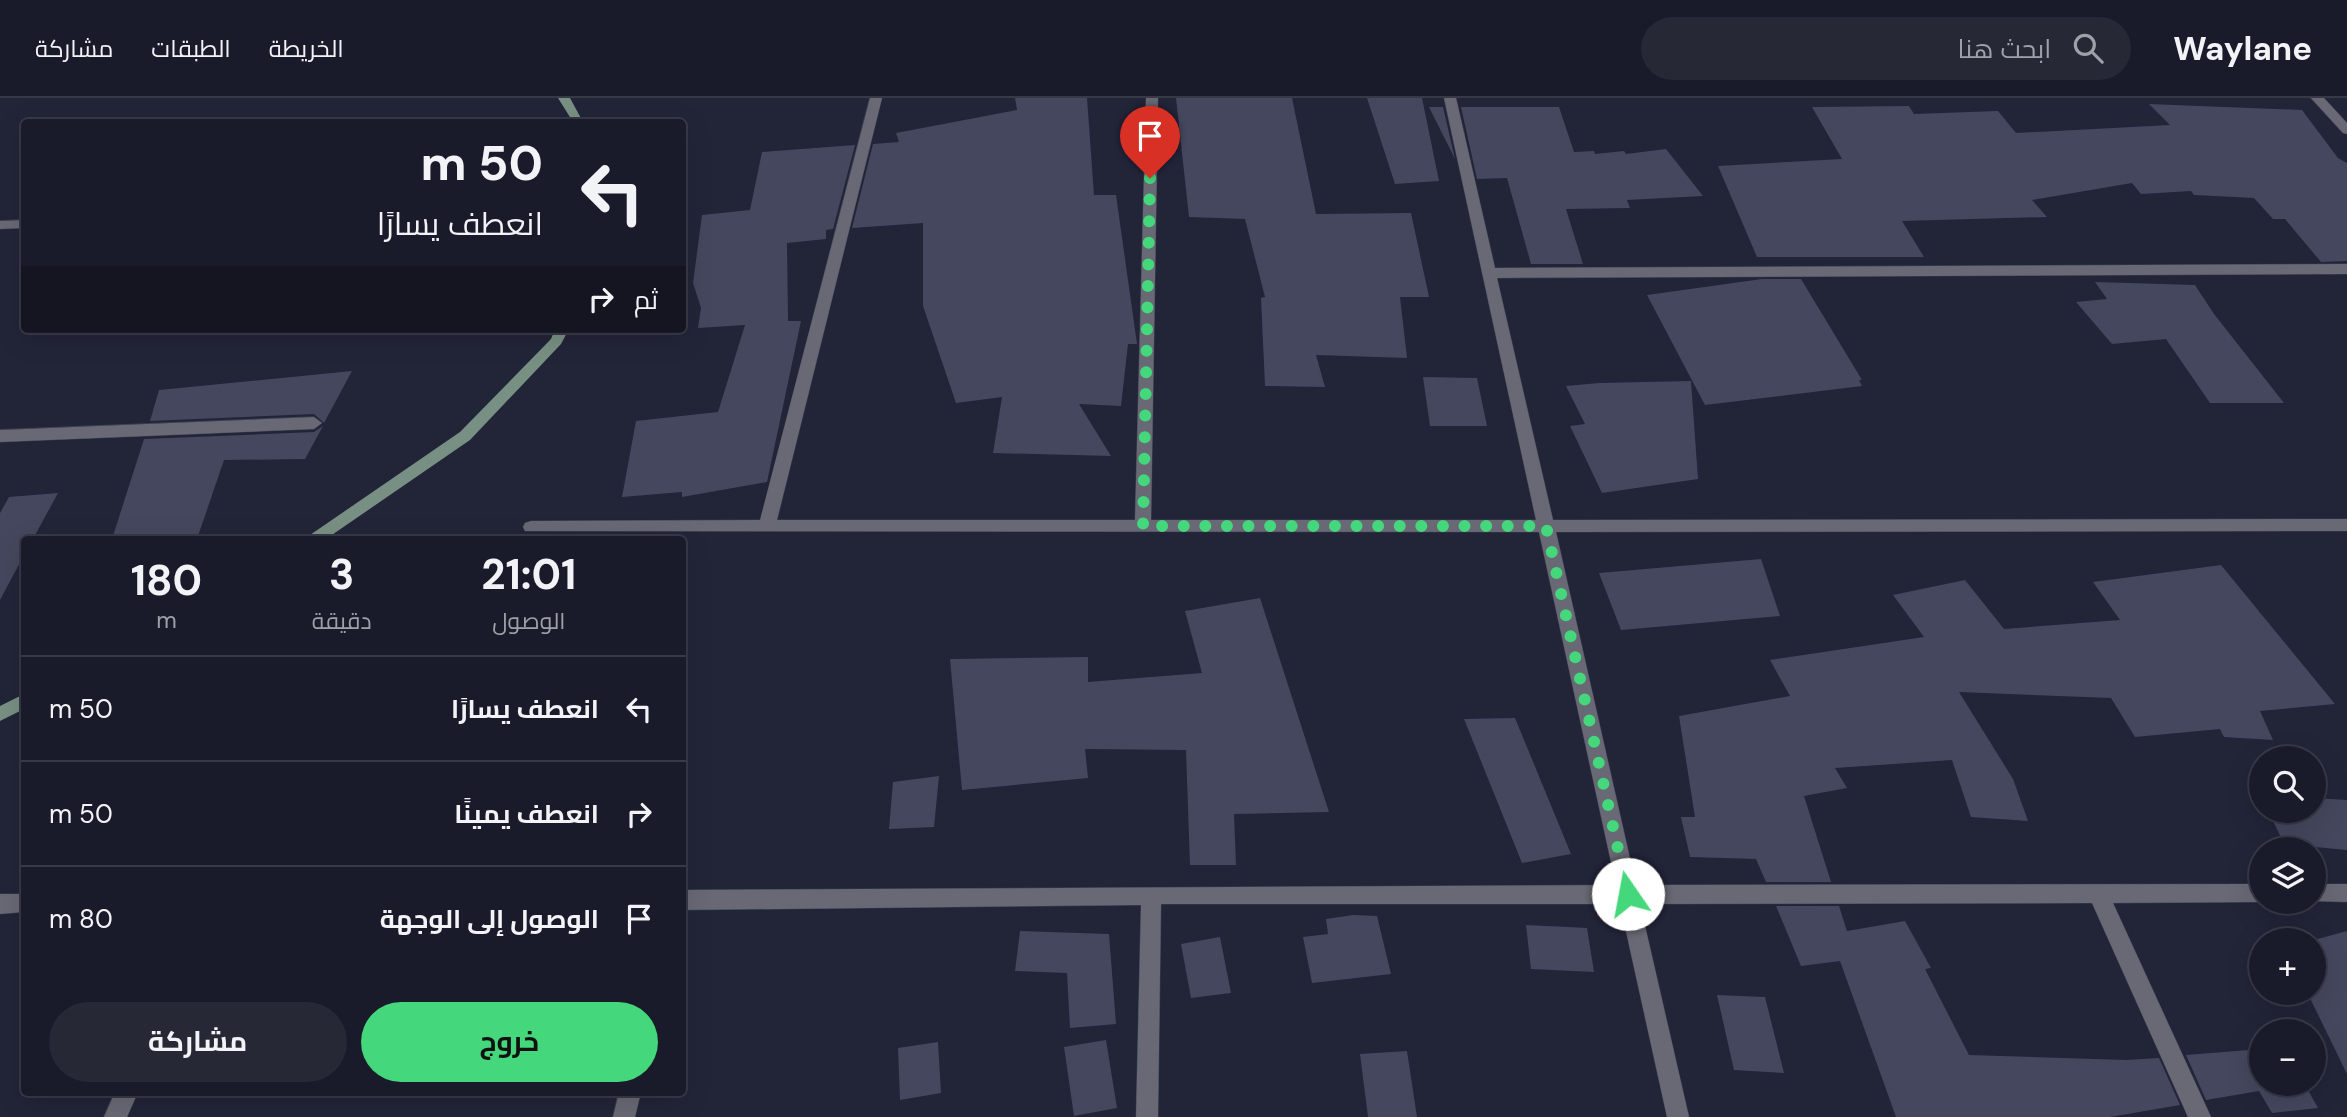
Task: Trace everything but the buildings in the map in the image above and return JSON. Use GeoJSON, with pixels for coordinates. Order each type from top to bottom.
{"type":"FeatureCollection","features":[{"type":"Feature","properties":{"kind":"street"},"geometry":{"type":"LineString","coordinates":[[767,527],[876,98]]}},
{"type":"Feature","properties":{"kind":"street"},"geometry":{"type":"LineString","coordinates":[[1143,526],[1152,98]]}},
{"type":"Feature","properties":{"kind":"street"},"geometry":{"type":"LineString","coordinates":[[1450,98],[1678,1117]]}},
{"type":"Feature","properties":{"kind":"street"},"geometry":{"type":"LineString","coordinates":[[2317,98],[2347,130]]}},
{"type":"Feature","properties":{"kind":"street"},"geometry":{"type":"LineString","coordinates":[[0,225],[21,224]]}},
{"type":"Feature","properties":{"kind":"street"},"geometry":{"type":"LineString","coordinates":[[1489,273],[2347,269]]}},
{"type":"Feature","properties":{"kind":"street"},"geometry":{"type":"LineString","coordinates":[[0,436],[314,423]]}},
{"type":"Feature","properties":{"kind":"street"},"geometry":{"type":"LineString","coordinates":[[531,527],[2347,525]]}},
{"type":"Feature","properties":{"kind":"street"},"geometry":{"type":"LineString","coordinates":[[686,900],[1151,895],[2249,893]]}},
{"type":"Feature","properties":{"kind":"street"},"geometry":{"type":"LineString","coordinates":[[2326,893],[2347,893]]}},
{"type":"Feature","properties":{"kind":"street"},"geometry":{"type":"LineString","coordinates":[[2098,894],[2200,1117]]}},
{"type":"Feature","properties":{"kind":"street"},"geometry":{"type":"LineString","coordinates":[[1147,1117],[1151,895]]}},
{"type":"Feature","properties":{"kind":"street"},"geometry":{"type":"LineString","coordinates":[[0,904],[21,903]]}},
{"type":"Feature","properties":{"kind":"street"},"geometry":{"type":"LineString","coordinates":[[115,1117],[125,1096]]}},
{"type":"Feature","properties":{"kind":"street"},"geometry":{"type":"LineString","coordinates":[[624,1117],[629,1096]]}},
{"type":"Feature","properties":{"kind":"waterway"},"geometry":{"type":"LineString","coordinates":[[564,98],[576,119]]}},
{"type":"Feature","properties":{"kind":"waterway"},"geometry":{"type":"LineString","coordinates":[[319,536],[465,436],[556,341],[560,333]]}},
{"type":"Feature","properties":{"kind":"waterway"},"geometry":{"type":"LineString","coordinates":[[0,714],[21,703]]}},
{"type":"Feature","properties":{"kind":"route"},"geometry":{"type":"LineString","coordinates":[[1150,178],[1143,526],[1546,526],[1628,894]]}}]}
